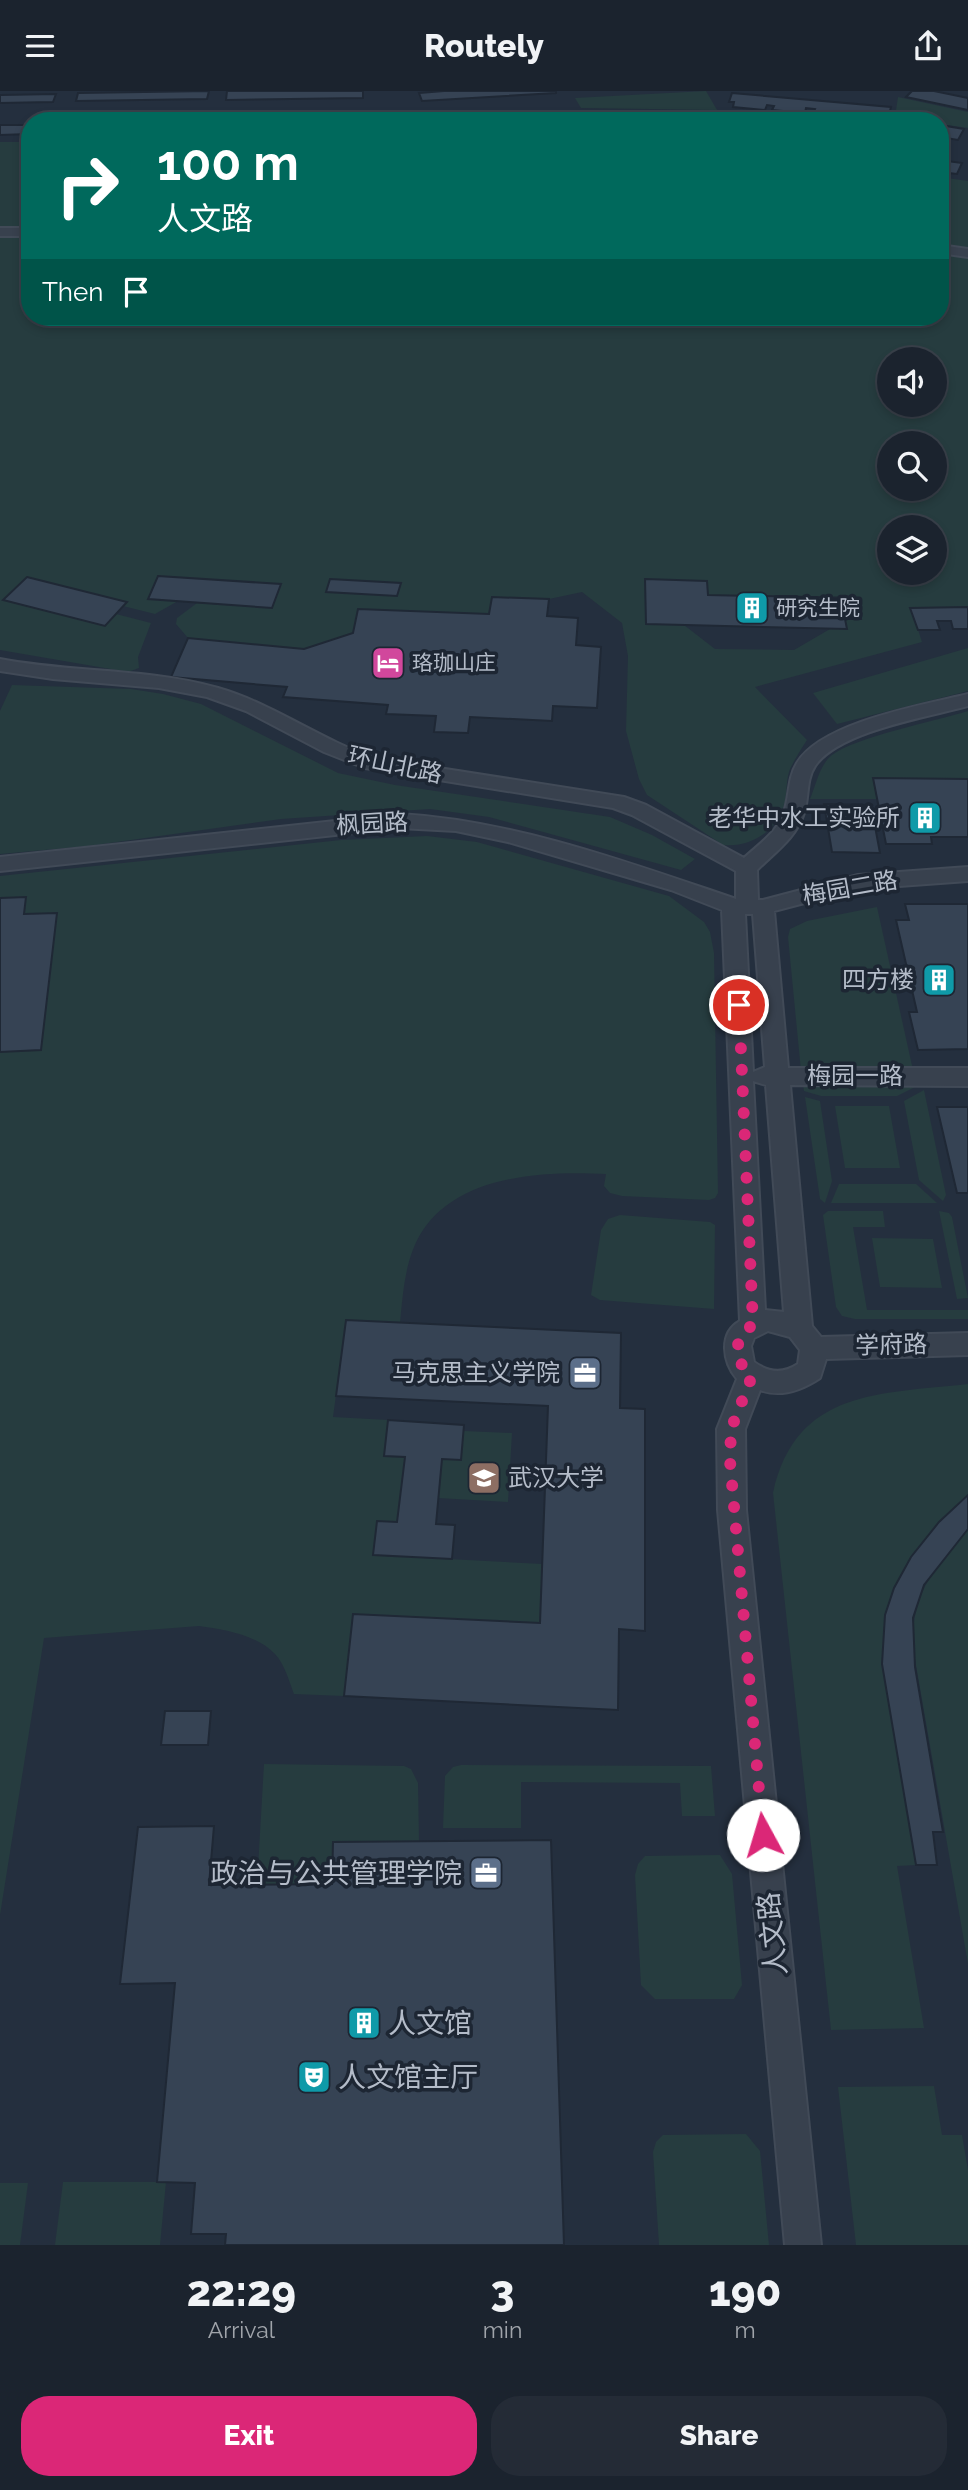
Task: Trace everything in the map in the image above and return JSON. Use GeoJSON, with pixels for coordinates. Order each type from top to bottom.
{"type":"FeatureCollection","features":[{"type":"Feature","properties":{"kind":"street"},"geometry":{"type":"LineString","coordinates":[[0,232],[21,232]]}},
{"type":"Feature","properties":{"kind":"street"},"geometry":{"type":"LineString","coordinates":[[949,250],[968,253]]}},
{"type":"Feature","properties":{"kind":"street","name":"环山北路"},"geometry":{"type":"LineString","coordinates":[[0,665],[39,674],[215,692],[334,752],[372,764],[617,802],[639,810],[746,868]]}},
{"type":"Feature","properties":{"kind":"street"},"geometry":{"type":"LineString","coordinates":[[753,1325],[743,1076],[748,907],[746,868],[786,829],[793,817],[805,766],[820,749],[850,733],[968,700]]}},
{"type":"Feature","properties":{"kind":"street","name":"枫园路"},"geometry":{"type":"LineString","coordinates":[[0,864],[78,858],[338,826],[428,822],[456,824],[510,836],[748,907]]}},
{"type":"Feature","properties":{"kind":"street","name":"梅园二路"},"geometry":{"type":"LineString","coordinates":[[748,907],[859,882],[968,874]]}},
{"type":"Feature","properties":{"kind":"street"},"geometry":{"type":"LineString","coordinates":[[748,907],[778,1076],[811,1370],[791,1383],[764,1382],[743,1368],[736,1349],[744,1331],[753,1325],[776,1320],[806,1338]]}},
{"type":"Feature","properties":{"kind":"street","name":"梅园一路"},"geometry":{"type":"LineString","coordinates":[[743,1076],[968,1077]]}},
{"type":"Feature","properties":{"kind":"street","name":"学府路"},"geometry":{"type":"LineString","coordinates":[[806,1338],[968,1344]]}},
{"type":"Feature","properties":{"kind":"street","name":"人文路"},"geometry":{"type":"LineString","coordinates":[[752,1376],[731,1429],[732,1510],[803,2245]]}},
{"type":"Feature","properties":{"kind":"green space"},"geometry":{"type":"Polygon","coordinates":[[[706,91],[717,110],[581,108],[575,98],[706,91]]]}},
{"type":"Feature","properties":{"kind":"green space"},"geometry":{"type":"Polygon","coordinates":[[[898,97],[968,112],[968,128],[949,125],[949,112],[896,112],[898,97]]]}},
{"type":"Feature","properties":{"kind":"green space"},"geometry":{"type":"Polygon","coordinates":[[[0,142],[21,142],[21,326],[949,326],[949,178],[968,181],[968,607],[911,608],[922,642],[755,687],[807,740],[790,769],[782,812],[770,829],[754,840],[723,845],[647,795],[639,779],[626,731],[628,656],[622,623],[582,592],[549,599],[492,597],[489,614],[358,609],[353,633],[304,649],[188,638],[176,624],[177,618],[197,603],[272,608],[280,584],[158,576],[148,599],[178,601],[155,614],[123,606],[126,602],[27,577],[4,600],[104,626],[116,614],[151,623],[138,657],[139,668],[128,672],[0,650],[0,142]],[[330,579],[326,592],[397,596],[401,583],[330,579]],[[645,579],[646,624],[684,625],[715,649],[794,650],[830,629],[846,629],[845,619],[861,619],[857,598],[708,595],[707,581],[645,579]]]}},
{"type":"Feature","properties":{"kind":"green space"},"geometry":{"type":"Polygon","coordinates":[[[968,648],[968,691],[837,724],[813,693],[968,648]]]}},
{"type":"Feature","properties":{"kind":"green space"},"geometry":{"type":"Polygon","coordinates":[[[12,685],[131,689],[163,694],[201,704],[338,773],[395,785],[610,817],[652,835],[695,859],[681,870],[489,817],[430,809],[281,819],[88,846],[0,854],[0,711],[12,685]]]}},
{"type":"Feature","properties":{"kind":"green space"},"geometry":{"type":"Polygon","coordinates":[[[968,711],[968,779],[874,778],[877,799],[810,799],[824,764],[843,748],[968,711]]]}},
{"type":"Feature","properties":{"kind":"green space"},"geometry":{"type":"Polygon","coordinates":[[[427,836],[477,842],[669,896],[704,922],[710,932],[714,953],[718,1193],[715,1198],[709,1200],[622,1196],[610,1193],[604,1186],[606,1174],[557,1174],[506,1180],[482,1187],[459,1197],[439,1211],[423,1230],[412,1252],[400,1323],[346,1321],[333,1417],[388,1420],[384,1456],[405,1457],[397,1522],[377,1521],[373,1555],[542,1564],[540,1623],[353,1614],[344,1696],[294,1694],[281,1663],[268,1647],[239,1634],[218,1629],[199,1626],[44,1638],[0,1915],[0,1052],[41,1050],[57,913],[24,914],[0,898],[0,876],[341,840],[427,836]]]}},
{"type":"Feature","properties":{"kind":"green space"},"geometry":{"type":"Polygon","coordinates":[[[877,907],[913,1070],[801,1071],[788,937],[790,929],[807,921],[877,907]]]}},
{"type":"Feature","properties":{"kind":"green space"},"geometry":{"type":"Polygon","coordinates":[[[923,1083],[897,1096],[821,1096],[804,1091],[803,1085],[923,1083]]]}},
{"type":"Feature","properties":{"kind":"green space"},"geometry":{"type":"Polygon","coordinates":[[[924,1090],[946,1195],[943,1201],[919,1180],[904,1101],[924,1090]]]}},
{"type":"Feature","properties":{"kind":"green space"},"geometry":{"type":"Polygon","coordinates":[[[805,1097],[820,1101],[832,1181],[825,1203],[820,1199],[805,1097]]]}},
{"type":"Feature","properties":{"kind":"green space"},"geometry":{"type":"Polygon","coordinates":[[[835,1106],[889,1106],[900,1168],[845,1168],[835,1106]]]}},
{"type":"Feature","properties":{"kind":"green space"},"geometry":{"type":"Polygon","coordinates":[[[839,1184],[916,1184],[937,1203],[831,1203],[839,1184]]]}},
{"type":"Feature","properties":{"kind":"green space"},"geometry":{"type":"Polygon","coordinates":[[[828,1211],[883,1211],[885,1227],[853,1227],[867,1310],[968,1310],[968,1319],[855,1319],[842,1316],[836,1307],[823,1215],[828,1211]]]}},
{"type":"Feature","properties":{"kind":"green space"},"geometry":{"type":"Polygon","coordinates":[[[939,1211],[949,1213],[952,1217],[968,1298],[957,1299],[939,1211]]]}},
{"type":"Feature","properties":{"kind":"green space"},"geometry":{"type":"Polygon","coordinates":[[[620,1215],[710,1222],[715,1225],[714,1309],[600,1300],[591,1295],[601,1230],[608,1219],[620,1215]]]}},
{"type":"Feature","properties":{"kind":"green space"},"geometry":{"type":"Polygon","coordinates":[[[872,1238],[933,1239],[942,1288],[880,1287],[872,1238]]]}},
{"type":"Feature","properties":{"kind":"green space"},"geometry":{"type":"Polygon","coordinates":[[[968,1384],[968,1495],[931,1533],[904,1569],[889,1611],[882,1664],[916,1865],[897,1866],[924,2028],[831,2030],[773,1493],[784,1459],[801,1433],[822,1415],[846,1403],[874,1395],[968,1384]]]}},
{"type":"Feature","properties":{"kind":"green space"},"geometry":{"type":"Polygon","coordinates":[[[464,1431],[512,1433],[508,1502],[438,1498],[442,1459],[461,1459],[464,1431]]]}},
{"type":"Feature","properties":{"kind":"green space"},"geometry":{"type":"Polygon","coordinates":[[[968,1529],[968,1964],[912,1642],[917,1606],[922,1592],[968,1529]]]}},
{"type":"Feature","properties":{"kind":"green space"},"geometry":{"type":"Polygon","coordinates":[[[264,1764],[404,1766],[411,1769],[418,1783],[419,1841],[334,1842],[332,1884],[257,1885],[264,1764]]]}},
{"type":"Feature","properties":{"kind":"green space"},"geometry":{"type":"Polygon","coordinates":[[[711,1766],[715,1816],[682,1816],[680,1783],[521,1782],[521,1828],[443,1828],[445,1776],[453,1767],[711,1766]]]}},
{"type":"Feature","properties":{"kind":"green space"},"geometry":{"type":"Polygon","coordinates":[[[720,1855],[732,1874],[742,1985],[734,1999],[655,1999],[641,1985],[635,1875],[638,1864],[645,1856],[720,1855]]]}},
{"type":"Feature","properties":{"kind":"green space"},"geometry":{"type":"Polygon","coordinates":[[[934,2086],[942,2135],[962,2135],[968,2170],[968,2245],[856,2245],[838,2087],[934,2086]]]}},
{"type":"Feature","properties":{"kind":"green space"},"geometry":{"type":"Polygon","coordinates":[[[746,2134],[760,2151],[769,2245],[659,2245],[653,2152],[656,2142],[663,2135],[746,2134]]]}},
{"type":"Feature","properties":{"kind":"green space"},"geometry":{"type":"Polygon","coordinates":[[[63,2182],[166,2182],[160,2245],[55,2245],[63,2182]]]}},
{"type":"Feature","properties":{"kind":"green space"},"geometry":{"type":"Polygon","coordinates":[[[0,2183],[28,2183],[20,2245],[0,2245],[0,2183]]]}},
{"type":"Feature","properties":{"kind":"building"},"geometry":{"type":"Polygon","coordinates":[[[209,91],[207,99],[76,101],[78,93],[209,91]]]}},
{"type":"Feature","properties":{"kind":"building"},"geometry":{"type":"Polygon","coordinates":[[[227,91],[363,91],[363,98],[226,100],[227,91]]]}},
{"type":"Feature","properties":{"kind":"building"},"geometry":{"type":"Polygon","coordinates":[[[912,91],[934,91],[968,98],[968,110],[906,97],[912,91]]]}},
{"type":"Feature","properties":{"kind":"building"},"geometry":{"type":"Polygon","coordinates":[[[419,93],[556,93],[422,101],[419,93]]]}},
{"type":"Feature","properties":{"kind":"building"},"geometry":{"type":"Polygon","coordinates":[[[732,93],[891,107],[890,112],[814,112],[815,109],[806,108],[805,112],[794,112],[772,110],[774,106],[767,105],[765,110],[733,107],[734,102],[729,102],[732,93]]]}},
{"type":"Feature","properties":{"kind":"building"},"geometry":{"type":"Polygon","coordinates":[[[56,94],[53,102],[0,103],[0,95],[56,94]]]}},
{"type":"Feature","properties":{"kind":"building"},"geometry":{"type":"Polygon","coordinates":[[[0,125],[21,125],[21,134],[0,135],[0,125]]]}},
{"type":"Feature","properties":{"kind":"building"},"geometry":{"type":"Polygon","coordinates":[[[949,126],[964,129],[958,140],[949,138],[949,126]]]}},
{"type":"Feature","properties":{"kind":"building"},"geometry":{"type":"Polygon","coordinates":[[[949,161],[962,163],[957,174],[949,173],[949,161]]]}},
{"type":"Feature","properties":{"kind":"building"},"geometry":{"type":"Polygon","coordinates":[[[158,576],[281,584],[272,608],[148,599],[158,576]]]}},
{"type":"Feature","properties":{"kind":"building"},"geometry":{"type":"Polygon","coordinates":[[[27,577],[127,602],[105,626],[3,600],[27,577]]]}},
{"type":"Feature","properties":{"kind":"building"},"geometry":{"type":"Polygon","coordinates":[[[330,579],[401,583],[397,596],[326,592],[330,579]]]}},
{"type":"Feature","properties":{"kind":"building","name":"研究生院"},"geometry":{"type":"Polygon","coordinates":[[[645,579],[707,581],[708,595],[857,598],[861,619],[845,619],[847,629],[646,624],[645,579]]]}},
{"type":"Feature","properties":{"kind":"building","name":"珞珈山庄"},"geometry":{"type":"Polygon","coordinates":[[[492,597],[549,599],[547,616],[578,618],[576,645],[601,647],[597,708],[553,706],[552,721],[470,717],[468,733],[434,732],[436,716],[386,714],[388,705],[283,697],[287,687],[171,677],[188,638],[304,649],[353,633],[358,609],[489,614],[492,597]]]}},
{"type":"Feature","properties":{"kind":"building"},"geometry":{"type":"Polygon","coordinates":[[[968,607],[968,629],[953,629],[951,621],[937,621],[940,630],[918,630],[910,608],[968,607]]]}},
{"type":"Feature","properties":{"kind":"building","name":"老华中水工实验所"},"geometry":{"type":"Polygon","coordinates":[[[873,778],[968,779],[968,837],[931,837],[932,844],[886,844],[873,778]]]}},
{"type":"Feature","properties":{"kind":"building"},"geometry":{"type":"Polygon","coordinates":[[[824,804],[871,805],[880,853],[832,852],[824,804]]]}},
{"type":"Feature","properties":{"kind":"building"},"geometry":{"type":"Polygon","coordinates":[[[26,897],[24,914],[57,913],[41,1050],[0,1052],[0,898],[26,897]]]}},
{"type":"Feature","properties":{"kind":"building","name":"四方楼"},"geometry":{"type":"Polygon","coordinates":[[[905,904],[968,904],[968,1049],[918,1050],[909,1012],[917,1012],[896,920],[909,920],[905,904]]]}},
{"type":"Feature","properties":{"kind":"building"},"geometry":{"type":"Polygon","coordinates":[[[937,1107],[968,1107],[968,1193],[957,1193],[937,1107]]]}},
{"type":"Feature","properties":{"kind":"building"},"geometry":{"type":"Polygon","coordinates":[[[346,1320],[621,1333],[620,1408],[645,1409],[645,1631],[619,1629],[618,1710],[344,1696],[353,1614],[540,1623],[548,1406],[336,1396],[346,1320]]]}},
{"type":"Feature","properties":{"kind":"building"},"geometry":{"type":"Polygon","coordinates":[[[388,1420],[464,1425],[461,1460],[442,1459],[436,1524],[455,1525],[452,1559],[373,1555],[377,1521],[397,1522],[405,1457],[384,1456],[388,1420]]]}},
{"type":"Feature","properties":{"kind":"building"},"geometry":{"type":"Polygon","coordinates":[[[968,1495],[968,1529],[924,1585],[913,1618],[915,1667],[943,1832],[933,1832],[937,1865],[916,1865],[882,1664],[885,1615],[894,1588],[911,1557],[939,1522],[968,1495]]]}},
{"type":"Feature","properties":{"kind":"building"},"geometry":{"type":"Polygon","coordinates":[[[165,1711],[211,1711],[208,1745],[161,1745],[165,1711]]]}},
{"type":"Feature","properties":{"kind":"building","name":"人文馆"},"geometry":{"type":"Polygon","coordinates":[[[214,1826],[209,1885],[332,1884],[333,1842],[551,1840],[564,2245],[225,2245],[226,2234],[191,2234],[195,2183],[157,2182],[175,1983],[120,1984],[138,1827],[214,1826]]]}},
{"type":"Feature","properties":{"kind":"place","name":"研究生院"},"geometry":{"type":"Point","coordinates":[752,608]}},
{"type":"Feature","properties":{"kind":"place","name":"珞珈山庄"},"geometry":{"type":"Point","coordinates":[388,663]}},
{"type":"Feature","properties":{"kind":"place","name":"老华中水工实验所"},"geometry":{"type":"Point","coordinates":[925,818]}},
{"type":"Feature","properties":{"kind":"place","name":"四方楼"},"geometry":{"type":"Point","coordinates":[939,980]}},
{"type":"Feature","properties":{"kind":"place","name":"马克思主义学院"},"geometry":{"type":"Point","coordinates":[585,1373]}},
{"type":"Feature","properties":{"kind":"place","name":"武汉大学"},"geometry":{"type":"Point","coordinates":[484,1478]}},
{"type":"Feature","properties":{"kind":"place","name":"政治与公共管理学院"},"geometry":{"type":"Point","coordinates":[486,1873]}},
{"type":"Feature","properties":{"kind":"place","name":"人文馆"},"geometry":{"type":"Point","coordinates":[364,2023]}},
{"type":"Feature","properties":{"kind":"place","name":"人文馆主厅"},"geometry":{"type":"Point","coordinates":[314,2077]}},
{"type":"Feature","properties":{"kind":"route"},"geometry":{"type":"LineString","coordinates":[[739,1005],[753,1325],[738,1339],[736,1349],[743,1368],[752,1376],[739,1403],[731,1429],[730,1461],[734,1537],[763,1835]]}}]}
